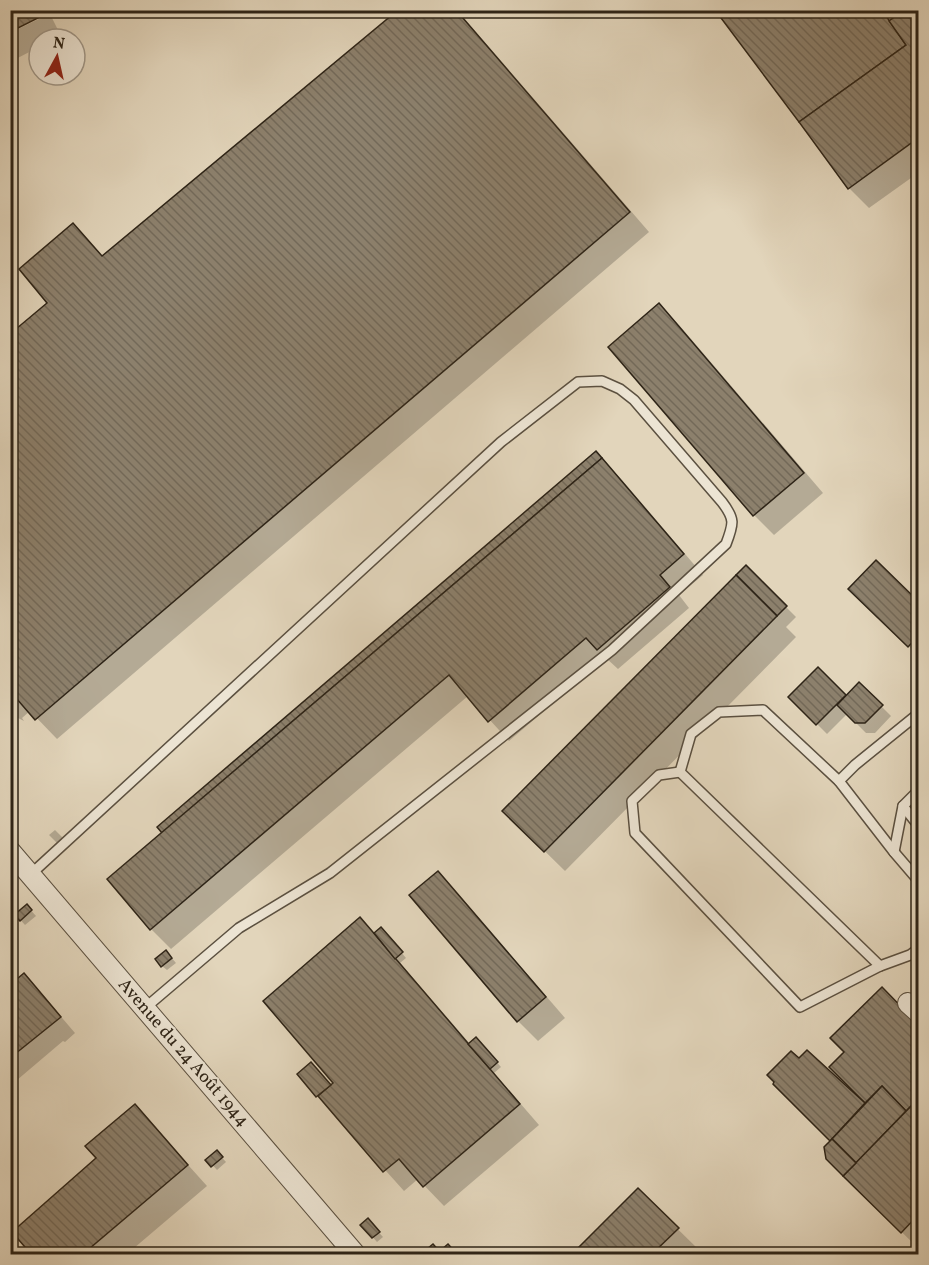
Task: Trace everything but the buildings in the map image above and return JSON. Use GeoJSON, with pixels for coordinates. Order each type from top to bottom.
{"type":"FeatureCollection","features":[{"type":"Feature","properties":{"kind":"street","name":"Avenue du 24 Août 1944"},"geometry":{"type":"LineString","coordinates":[[11,853],[356,1254]]}},
{"type":"Feature","properties":{"kind":"lane"},"geometry":{"type":"LineString","coordinates":[[30,875],[501,442],[578,382],[602,381],[627,395],[715,494],[732,515],[733,527],[726,544],[612,650],[330,873],[239,928],[145,1008]]}},
{"type":"Feature","properties":{"kind":"lane"},"geometry":{"type":"LineString","coordinates":[[680,772],[691,734],[719,712],[763,710],[839,781],[918,880]]}},
{"type":"Feature","properties":{"kind":"lane"},"geometry":{"type":"LineString","coordinates":[[839,781],[855,765],[918,714]]}},
{"type":"Feature","properties":{"kind":"lane"},"geometry":{"type":"LineString","coordinates":[[680,772],[659,775],[632,801],[635,833],[800,1007],[880,966],[910,955],[918,949]]}},
{"type":"Feature","properties":{"kind":"lane"},"geometry":{"type":"LineString","coordinates":[[680,772],[880,966]]}},
{"type":"Feature","properties":{"kind":"lane"},"geometry":{"type":"LineString","coordinates":[[894,852],[903,806],[918,791]]}},
{"type":"Feature","properties":{"kind":"lane"},"geometry":{"type":"LineString","coordinates":[[903,806],[918,825]]}}]}
